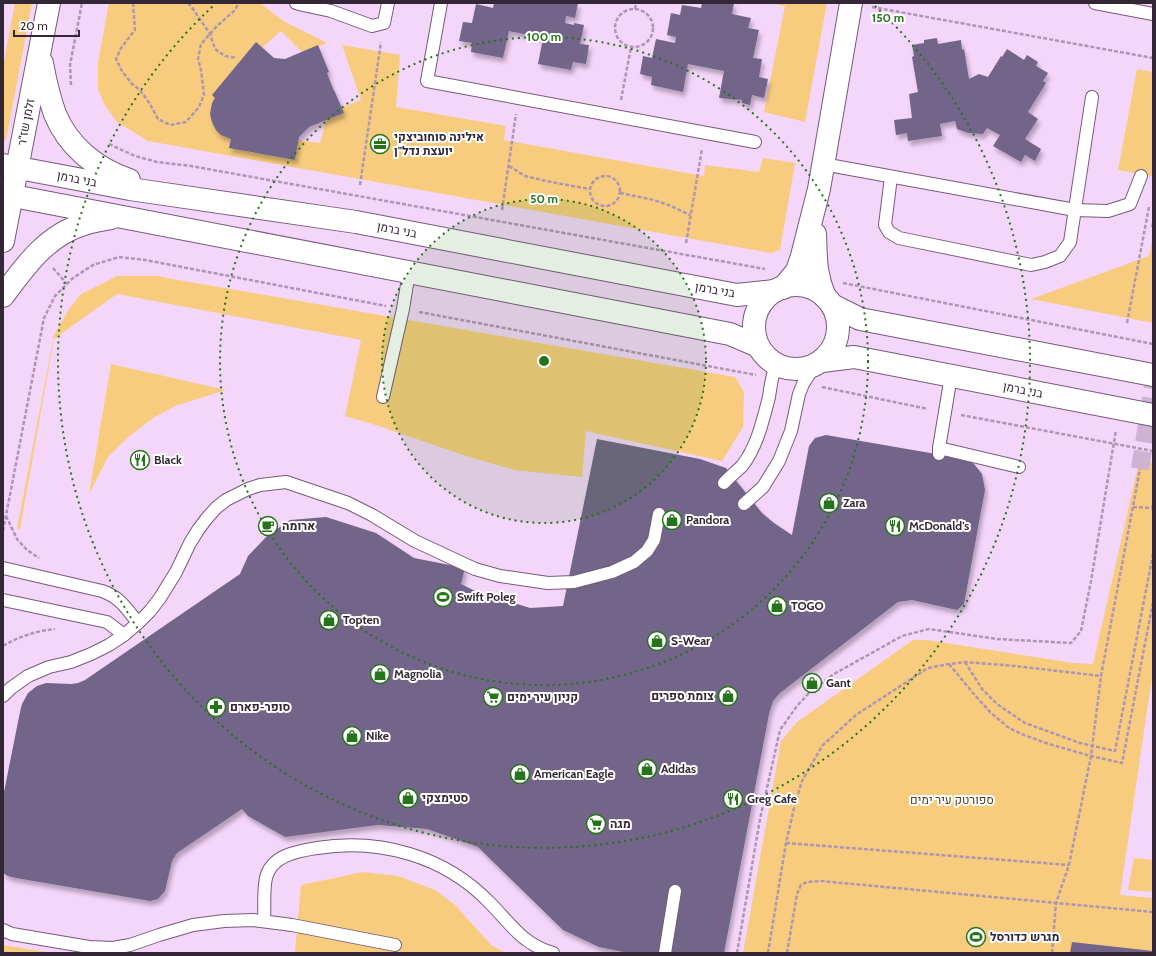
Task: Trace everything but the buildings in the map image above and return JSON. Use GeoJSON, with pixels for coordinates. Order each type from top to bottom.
{"type":"FeatureCollection","features":[{"type":"Feature","properties":{"kind":"street","name":"זלמן שז\"ר"},"geometry":{"type":"LineString","coordinates":[[3,241],[10,166],[40,53],[49,3]]}},
{"type":"Feature","properties":{"kind":"street"},"geometry":{"type":"LineString","coordinates":[[819,188],[797,271],[784,284],[765,299],[758,310],[755,322],[755,334],[758,346],[766,356],[774,371],[803,369],[818,363],[830,352],[836,341],[838,329],[837,316],[825,293],[816,270],[815,229],[823,164],[859,5]]}},
{"type":"Feature","properties":{"kind":"street"},"geometry":{"type":"LineString","coordinates":[[40,53],[47,88],[55,114],[66,135],[93,163],[108,172],[127,179],[200,199]]}},
{"type":"Feature","properties":{"kind":"street","name":"בני ברמן"},"geometry":{"type":"LineString","coordinates":[[10,166],[130,189],[356,222],[737,295],[784,284]]}},
{"type":"Feature","properties":{"kind":"street"},"geometry":{"type":"LineString","coordinates":[[7,194],[730,334],[758,346]]}},
{"type":"Feature","properties":{"kind":"street"},"geometry":{"type":"LineString","coordinates":[[3,296],[39,250],[52,240],[65,232],[84,224],[121,216]]}},
{"type":"Feature","properties":{"kind":"street"},"geometry":{"type":"LineString","coordinates":[[784,284],[806,286],[825,293],[860,319],[1153,375]]}},
{"type":"Feature","properties":{"kind":"street","name":"בני ברמן"},"geometry":{"type":"LineString","coordinates":[[818,363],[854,357],[1153,415]]}},
{"type":"Feature","properties":{"kind":"lane"},"geometry":{"type":"LineString","coordinates":[[296,3],[302,5],[332,7],[372,26],[384,23],[388,3]]}},
{"type":"Feature","properties":{"kind":"lane"},"geometry":{"type":"LineString","coordinates":[[441,3],[427,81],[755,142]]}},
{"type":"Feature","properties":{"kind":"lane"},"geometry":{"type":"LineString","coordinates":[[1095,3],[1153,14]]}},
{"type":"Feature","properties":{"kind":"lane"},"geometry":{"type":"LineString","coordinates":[[891,176],[885,225],[889,232],[900,238],[1031,265],[1046,262],[1060,256],[1070,242],[1092,97]]}},
{"type":"Feature","properties":{"kind":"lane"},"geometry":{"type":"LineString","coordinates":[[823,164],[1075,210],[1108,211],[1130,204],[1141,176]]}},
{"type":"Feature","properties":{"kind":"lane"},"geometry":{"type":"LineString","coordinates":[[384,397],[403,309],[409,272]]}},
{"type":"Feature","properties":{"kind":"lane"},"geometry":{"type":"LineString","coordinates":[[744,504],[763,488],[779,461],[791,431],[799,394],[803,384],[818,363]]}},
{"type":"Feature","properties":{"kind":"lane"},"geometry":{"type":"LineString","coordinates":[[724,483],[742,466],[753,448],[762,422],[774,371]]}},
{"type":"Feature","properties":{"kind":"lane"},"geometry":{"type":"LineString","coordinates":[[951,376],[939,451],[1019,467]]}},
{"type":"Feature","properties":{"kind":"lane"},"geometry":{"type":"LineString","coordinates":[[3,696],[19,681],[28,676],[38,671],[71,662],[91,654],[124,635],[150,611],[169,585],[190,544],[206,518],[226,500],[248,489],[286,482],[341,501],[372,515],[415,541],[475,570],[500,576],[548,583],[574,582],[612,572],[634,562],[647,551],[654,540],[660,514]]}},
{"type":"Feature","properties":{"kind":"lane"},"geometry":{"type":"LineString","coordinates":[[3,568],[111,594],[124,606],[138,623]]}},
{"type":"Feature","properties":{"kind":"lane"},"geometry":{"type":"LineString","coordinates":[[3,600],[107,622],[124,635]]}},
{"type":"Feature","properties":{"kind":"lane"},"geometry":{"type":"LineString","coordinates":[[264,921],[266,880],[269,870],[277,861],[289,854],[299,851],[330,847],[368,846],[412,854],[452,872],[472,886],[490,902],[520,935],[535,946],[553,953]]}},
{"type":"Feature","properties":{"kind":"lane"},"geometry":{"type":"LineString","coordinates":[[665,953],[675,891]]}},
{"type":"Feature","properties":{"kind":"lane"},"geometry":{"type":"LineString","coordinates":[[3,930],[12,934],[89,947],[112,948],[130,945],[176,929],[209,922],[239,920],[264,921],[292,925],[395,945]]}},
{"type":"Feature","properties":{"kind":"path"},"geometry":{"type":"LineString","coordinates":[[71,92],[70,65],[82,3]]}},
{"type":"Feature","properties":{"kind":"path"},"geometry":{"type":"LineString","coordinates":[[133,3],[135,30],[121,48],[116,58],[122,71],[132,84],[140,90],[158,119],[170,125],[186,122],[199,107],[204,95],[198,58],[201,44],[216,27],[234,12],[239,3]]}},
{"type":"Feature","properties":{"kind":"path"},"geometry":{"type":"LineString","coordinates":[[188,3],[210,34],[215,49],[225,56],[237,58]]}},
{"type":"Feature","properties":{"kind":"path"},"geometry":{"type":"LineString","coordinates":[[635,9],[636,3]]}},
{"type":"Feature","properties":{"kind":"path"},"geometry":{"type":"LineString","coordinates":[[859,5],[1153,58]]}},
{"type":"Feature","properties":{"kind":"path"},"geometry":{"type":"LineString","coordinates":[[629,9],[635,9],[646,13],[651,19],[653,25],[650,38],[644,44],[631,47],[625,45],[617,38],[615,24],[617,18],[623,12],[629,9]]}},
{"type":"Feature","properties":{"kind":"path"},"geometry":{"type":"LineString","coordinates":[[360,185],[384,23]]}},
{"type":"Feature","properties":{"kind":"path"},"geometry":{"type":"LineString","coordinates":[[618,116],[631,47]]}},
{"type":"Feature","properties":{"kind":"path"},"geometry":{"type":"LineString","coordinates":[[502,210],[519,98]]}},
{"type":"Feature","properties":{"kind":"path"},"geometry":{"type":"LineString","coordinates":[[686,243],[704,132]]}},
{"type":"Feature","properties":{"kind":"path"},"geometry":{"type":"LineString","coordinates":[[104,140],[134,156],[157,162],[191,166],[784,284]]}},
{"type":"Feature","properties":{"kind":"path"},"geometry":{"type":"LineString","coordinates":[[509,166],[525,176],[589,189]]}},
{"type":"Feature","properties":{"kind":"path"},"geometry":{"type":"LineString","coordinates":[[607,176],[614,179],[618,183],[620,194],[615,203],[605,207],[599,206],[591,200],[589,189],[596,178],[607,176]]}},
{"type":"Feature","properties":{"kind":"path"},"geometry":{"type":"LineString","coordinates":[[620,194],[654,200],[690,215]]}},
{"type":"Feature","properties":{"kind":"path"},"geometry":{"type":"LineString","coordinates":[[1127,323],[1149,206]]}},
{"type":"Feature","properties":{"kind":"path"},"geometry":{"type":"LineString","coordinates":[[1153,223],[1153,228]]}},
{"type":"Feature","properties":{"kind":"path"},"geometry":{"type":"LineString","coordinates":[[3,532],[44,318],[55,296],[73,278],[93,265],[119,257],[145,260],[403,309],[774,371]]}},
{"type":"Feature","properties":{"kind":"path"},"geometry":{"type":"LineString","coordinates":[[825,293],[1153,344]]}},
{"type":"Feature","properties":{"kind":"path"},"geometry":{"type":"LineString","coordinates":[[803,384],[1153,451]]}},
{"type":"Feature","properties":{"kind":"path"},"geometry":{"type":"LineString","coordinates":[[737,953],[760,819],[780,730],[797,706],[809,692],[834,674],[902,636],[929,629],[997,639],[1071,643],[1081,630],[1091,581],[1117,428]]}},
{"type":"Feature","properties":{"kind":"path"},"geometry":{"type":"LineString","coordinates":[[1052,953],[1056,903],[1069,865],[1091,756],[1101,676],[1140,469]]}},
{"type":"Feature","properties":{"kind":"path"},"geometry":{"type":"LineString","coordinates":[[1133,506],[1152,508],[1153,505]]}},
{"type":"Feature","properties":{"kind":"path"},"geometry":{"type":"LineString","coordinates":[[6,516],[17,539],[27,550],[40,558]]}},
{"type":"Feature","properties":{"kind":"path"},"geometry":{"type":"LineString","coordinates":[[965,662],[982,689],[997,704],[1025,723],[1080,744],[1115,751],[1153,554]]}},
{"type":"Feature","properties":{"kind":"path"},"geometry":{"type":"LineString","coordinates":[[949,664],[972,693],[990,712],[1009,728],[1049,744],[1091,756],[1122,762],[1153,602]]}},
{"type":"Feature","properties":{"kind":"path"},"geometry":{"type":"LineString","coordinates":[[3,646],[16,638],[40,631],[60,629]]}},
{"type":"Feature","properties":{"kind":"path"},"geometry":{"type":"LineString","coordinates":[[768,953],[786,843],[802,781],[822,746],[856,715],[928,668],[949,664],[965,662],[1101,676]]}},
{"type":"Feature","properties":{"kind":"path"},"geometry":{"type":"LineString","coordinates":[[786,843],[1069,865]]}},
{"type":"Feature","properties":{"kind":"path"},"geometry":{"type":"LineString","coordinates":[[787,953],[797,894],[801,885],[807,882],[821,881],[1153,912]]}},
{"type":"Feature","properties":{"kind":"green space"},"geometry":{"type":"Polygon","coordinates":[[[15,3],[32,3],[6,140],[3,139],[3,67],[15,3]]]}},
{"type":"Feature","properties":{"kind":"green space"},"geometry":{"type":"Polygon","coordinates":[[[109,3],[260,3],[285,22],[327,43],[302,52],[281,31],[232,74],[245,134],[320,143],[328,113],[361,100],[342,45],[400,55],[396,107],[506,126],[504,140],[704,176],[705,165],[759,172],[763,158],[795,163],[780,250],[771,253],[148,141],[117,122],[104,104],[98,89],[98,62],[109,3]]]}},
{"type":"Feature","properties":{"kind":"green space"},"geometry":{"type":"Polygon","coordinates":[[[768,3],[827,3],[805,122],[764,112],[785,6],[768,3]]]}},
{"type":"Feature","properties":{"kind":"green space"},"geometry":{"type":"Polygon","coordinates":[[[1137,69],[1153,72],[1152,176],[1118,170],[1137,69]]]}},
{"type":"Feature","properties":{"kind":"green space"},"geometry":{"type":"Polygon","coordinates":[[[1153,235],[1153,323],[1031,299],[1149,256],[1153,235]]]}},
{"type":"Feature","properties":{"kind":"green space"},"geometry":{"type":"Polygon","coordinates":[[[117,276],[156,276],[735,377],[744,392],[743,427],[722,461],[586,431],[582,477],[514,470],[466,456],[345,416],[361,340],[117,294],[54,339],[20,529],[17,529],[54,335],[69,309],[81,294],[117,276]]]}},
{"type":"Feature","properties":{"kind":"green space"},"geometry":{"type":"Polygon","coordinates":[[[111,364],[226,390],[175,406],[153,418],[127,438],[108,457],[89,494],[111,364]]]}},
{"type":"Feature","properties":{"kind":"green space","name":"ספורטק עיר ימים"},"geometry":{"type":"Polygon","coordinates":[[[1139,462],[1153,463],[1153,670],[1120,895],[1153,898],[1153,953],[743,953],[781,741],[797,722],[913,640],[927,640],[1073,663],[1093,664],[1139,462]]]}},
{"type":"Feature","properties":{"kind":"green space"},"geometry":{"type":"Polygon","coordinates":[[[1134,858],[1153,860],[1153,892],[1128,890],[1134,858]]]}},
{"type":"Feature","properties":{"kind":"green space"},"geometry":{"type":"Polygon","coordinates":[[[363,872],[398,876],[435,890],[455,905],[491,945],[506,953],[295,953],[301,885],[363,872]]]}},
{"type":"Feature","properties":{"kind":"green space"},"geometry":{"type":"Polygon","coordinates":[[[3,945],[53,953],[3,953],[3,945]]]}},
{"type":"Feature","properties":{"kind":"tunnel"},"geometry":{"type":"LineString","coordinates":[[1140,469],[1153,385]]}},
{"type":"Feature","properties":{"kind":"place","name":"אילינה סוחוביצקי יועצת נדל\"ן"},"geometry":{"type":"Point","coordinates":[380,144]}},
{"type":"Feature","properties":{"kind":"place","name":"Black"},"geometry":{"type":"Point","coordinates":[140,460]}},
{"type":"Feature","properties":{"kind":"place","name":"Zara"},"geometry":{"type":"Point","coordinates":[829,503]}},
{"type":"Feature","properties":{"kind":"place","name":"Pandora"},"geometry":{"type":"Point","coordinates":[672,520]}},
{"type":"Feature","properties":{"kind":"place","name":"ארומה"},"geometry":{"type":"Point","coordinates":[268,526]}},
{"type":"Feature","properties":{"kind":"place","name":"McDonald's"},"geometry":{"type":"Point","coordinates":[895,526]}},
{"type":"Feature","properties":{"kind":"place","name":"Swift Poleg"},"geometry":{"type":"Point","coordinates":[443,597]}},
{"type":"Feature","properties":{"kind":"place","name":"TOGO"},"geometry":{"type":"Point","coordinates":[777,606]}},
{"type":"Feature","properties":{"kind":"place","name":"Topten"},"geometry":{"type":"Point","coordinates":[329,620]}},
{"type":"Feature","properties":{"kind":"place","name":"S-Wear"},"geometry":{"type":"Point","coordinates":[657,641]}},
{"type":"Feature","properties":{"kind":"place","name":"Magnolia"},"geometry":{"type":"Point","coordinates":[380,674]}},
{"type":"Feature","properties":{"kind":"place","name":"Gant"},"geometry":{"type":"Point","coordinates":[812,683]}},
{"type":"Feature","properties":{"kind":"place","name":"צומת ספרים"},"geometry":{"type":"Point","coordinates":[728,696]}},
{"type":"Feature","properties":{"kind":"place","name":"קניון עיר ימים"},"geometry":{"type":"Point","coordinates":[493,697]}},
{"type":"Feature","properties":{"kind":"place","name":"סופר-פארם"},"geometry":{"type":"Point","coordinates":[216,707]}},
{"type":"Feature","properties":{"kind":"place","name":"Nike"},"geometry":{"type":"Point","coordinates":[352,736]}},
{"type":"Feature","properties":{"kind":"place","name":"Adidas"},"geometry":{"type":"Point","coordinates":[647,769]}},
{"type":"Feature","properties":{"kind":"place","name":"American Eagle"},"geometry":{"type":"Point","coordinates":[520,774]}},
{"type":"Feature","properties":{"kind":"place","name":"סטימצקי"},"geometry":{"type":"Point","coordinates":[408,798]}},
{"type":"Feature","properties":{"kind":"place","name":"Greg Cafe"},"geometry":{"type":"Point","coordinates":[733,799]}},
{"type":"Feature","properties":{"kind":"place","name":"מגה"},"geometry":{"type":"Point","coordinates":[596,824]}},
{"type":"Feature","properties":{"kind":"place","name":"מגרש כדורסל"},"geometry":{"type":"Point","coordinates":[976,937]}}]}
